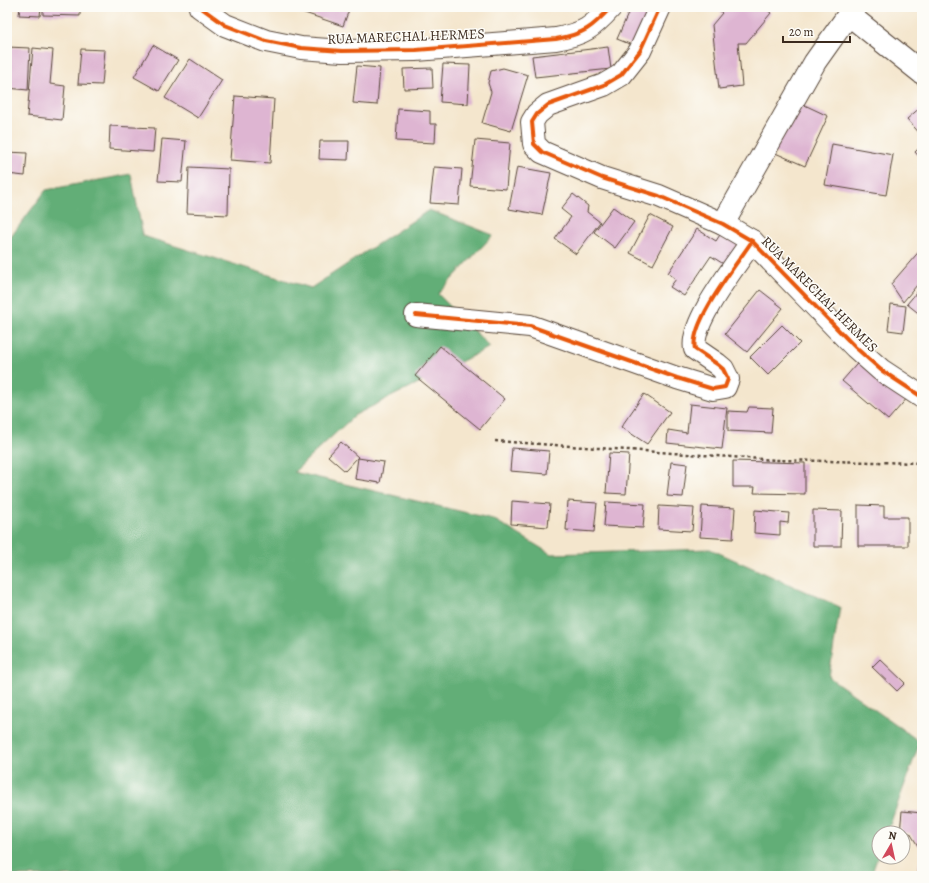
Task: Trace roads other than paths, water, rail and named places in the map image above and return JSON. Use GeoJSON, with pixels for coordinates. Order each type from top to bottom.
{"type":"FeatureCollection","features":[{"type":"Feature","properties":{"kind":"street","name":"RUA MARECHAL HERMES"},"geometry":{"type":"LineString","coordinates":[[200,7],[225,25],[266,41],[301,48],[342,51],[416,50],[556,39],[573,36],[591,28],[611,7]]}},
{"type":"Feature","properties":{"kind":"street","name":"RUA MARECHAL HERMES"},"geometry":{"type":"LineString","coordinates":[[660,7],[640,51],[621,75],[604,85],[548,105],[536,114],[532,122],[534,144],[542,152],[602,178],[659,196],[723,224],[752,241],[855,347],[881,370],[922,397]]}},
{"type":"Feature","properties":{"kind":"street"},"geometry":{"type":"LineString","coordinates":[[723,224],[815,62],[851,10],[922,74]]}},
{"type":"Feature","properties":{"kind":"street"},"geometry":{"type":"LineString","coordinates":[[416,315],[530,326],[677,378],[713,389],[725,387],[728,379],[723,369],[694,349],[693,342],[708,307],[752,241]]}}]}
